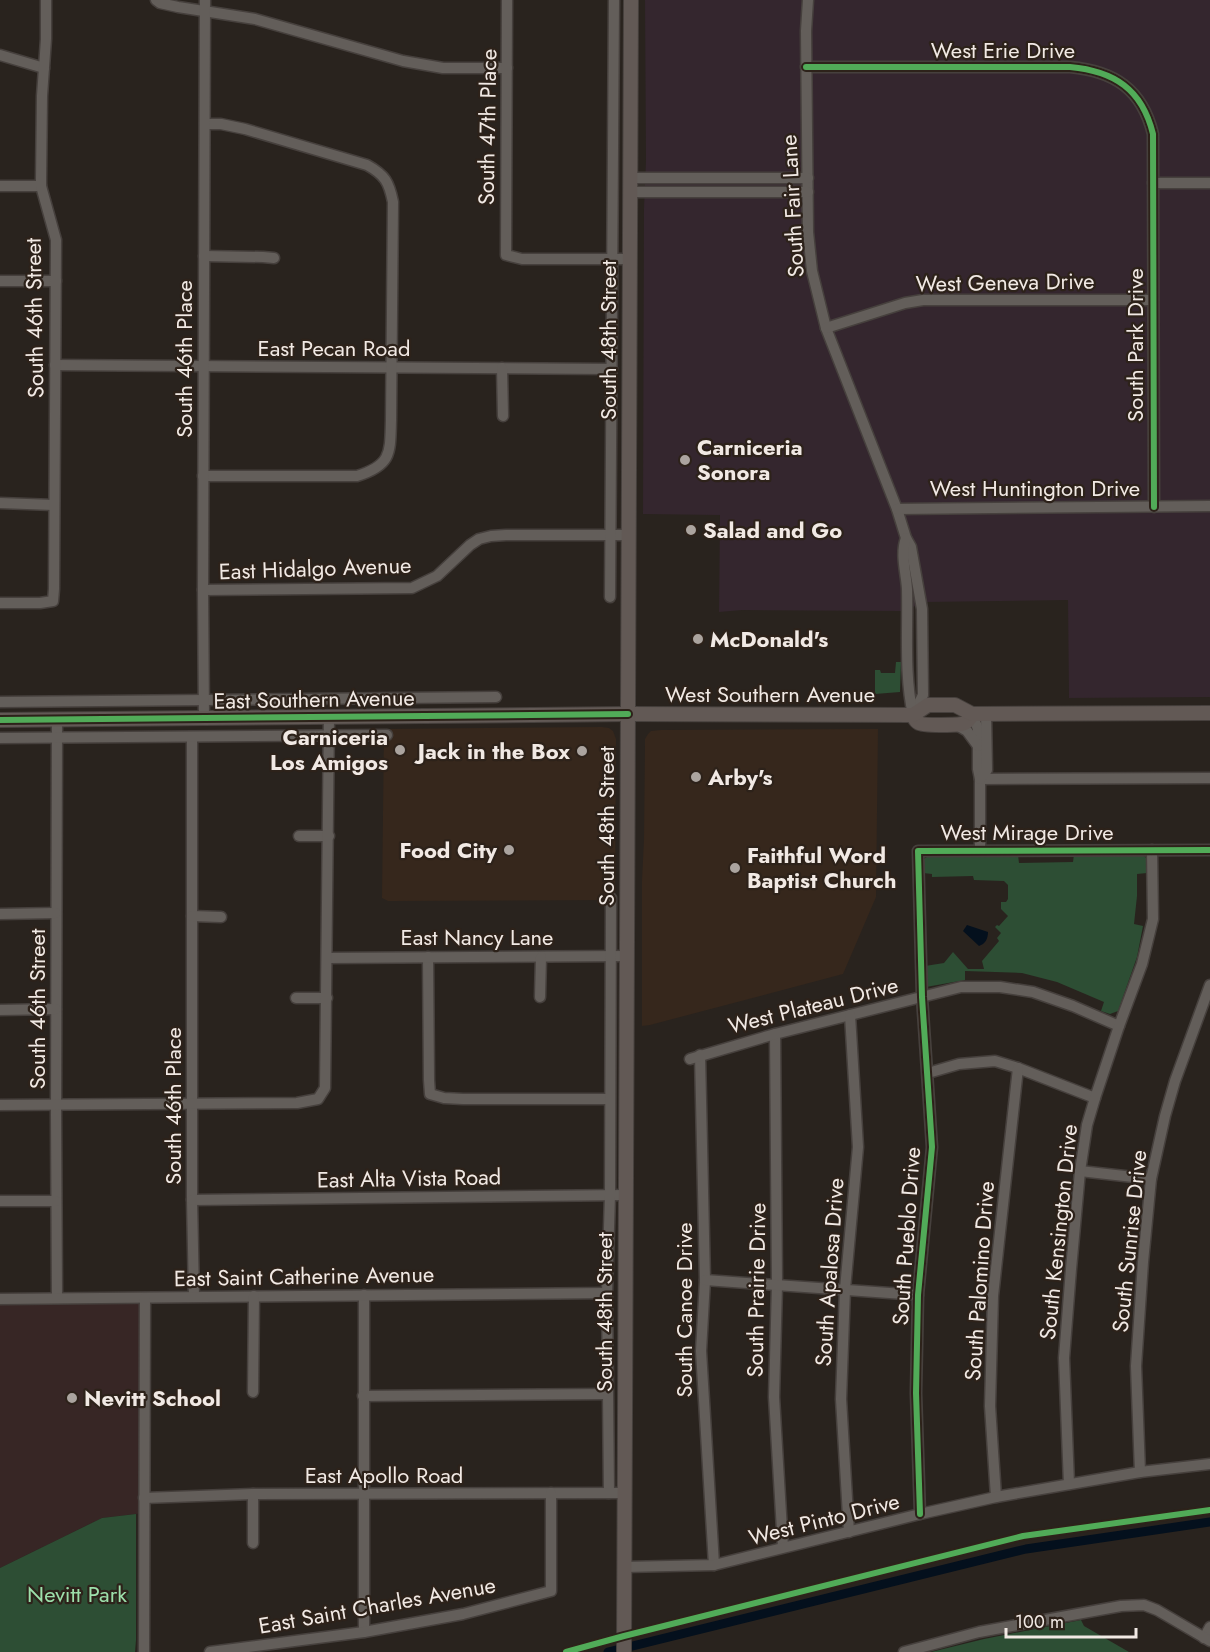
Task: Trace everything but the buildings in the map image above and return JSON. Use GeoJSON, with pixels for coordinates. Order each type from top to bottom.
{"type":"FeatureCollection","features":[{"type":"Feature","properties":{"kind":"main road","name":"South 48th Street"},"geometry":{"type":"LineString","coordinates":[[624,1652],[631,0]]}},
{"type":"Feature","properties":{"kind":"main road","name":"West Southern Avenue"},"geometry":{"type":"LineString","coordinates":[[628,714],[913,715],[928,705],[955,705],[979,714],[1210,713]]}},
{"type":"Feature","properties":{"kind":"main road","name":"East Southern Avenue"},"geometry":{"type":"LineString","coordinates":[[0,720],[628,714]]}},
{"type":"Feature","properties":{"kind":"main road"},"geometry":{"type":"LineString","coordinates":[[955,724],[963,724],[979,714]]}},
{"type":"Feature","properties":{"kind":"main road","name":"West Southern Avenue"},"geometry":{"type":"LineString","coordinates":[[913,715],[921,724],[955,724]]}},
{"type":"Feature","properties":{"kind":"street","name":"South 46th Street"},"geometry":{"type":"LineString","coordinates":[[0,603],[52,601],[54,589],[56,240],[41,186],[46,0]]}},
{"type":"Feature","properties":{"kind":"street"},"geometry":{"type":"LineString","coordinates":[[156,0],[160,3],[205,6],[403,61],[442,68],[507,68]]}},
{"type":"Feature","properties":{"kind":"street","name":"South 47th Place"},"geometry":{"type":"LineString","coordinates":[[507,0],[506,255],[522,259],[613,260]]}},
{"type":"Feature","properties":{"kind":"street","name":"South 48th Street"},"geometry":{"type":"LineString","coordinates":[[610,597],[614,0]]}},
{"type":"Feature","properties":{"kind":"street","name":"South Fair Lane"},"geometry":{"type":"LineString","coordinates":[[808,0],[806,31],[808,232],[812,271],[826,328],[897,509],[915,562],[923,630],[923,695],[913,715]]}},
{"type":"Feature","properties":{"kind":"street","name":"South 46th Place"},"geometry":{"type":"LineString","coordinates":[[204,718],[205,6]]}},
{"type":"Feature","properties":{"kind":"street"},"geometry":{"type":"LineString","coordinates":[[0,55],[44,68]]}},
{"type":"Feature","properties":{"kind":"street","name":"West Erie Drive"},"geometry":{"type":"LineString","coordinates":[[806,67],[1070,67],[1101,72],[1128,88],[1150,121],[1153,134],[1153,183]]}},
{"type":"Feature","properties":{"kind":"street"},"geometry":{"type":"LineString","coordinates":[[203,476],[357,476],[380,467],[389,449],[391,420],[393,202],[389,184],[383,176],[366,165],[244,129],[221,124],[205,124]]}},
{"type":"Feature","properties":{"kind":"street"},"geometry":{"type":"LineString","coordinates":[[630,178],[808,178]]}},
{"type":"Feature","properties":{"kind":"street"},"geometry":{"type":"LineString","coordinates":[[1153,183],[1210,183]]}},
{"type":"Feature","properties":{"kind":"street","name":"South Park Drive"},"geometry":{"type":"LineString","coordinates":[[1153,183],[1154,507]]}},
{"type":"Feature","properties":{"kind":"street"},"geometry":{"type":"LineString","coordinates":[[0,186],[41,186]]}},
{"type":"Feature","properties":{"kind":"street"},"geometry":{"type":"LineString","coordinates":[[630,192],[808,192]]}},
{"type":"Feature","properties":{"kind":"street"},"geometry":{"type":"LineString","coordinates":[[204,256],[274,258]]}},
{"type":"Feature","properties":{"kind":"street"},"geometry":{"type":"LineString","coordinates":[[613,260],[630,260]]}},
{"type":"Feature","properties":{"kind":"street"},"geometry":{"type":"LineString","coordinates":[[0,281],[56,281]]}},
{"type":"Feature","properties":{"kind":"street","name":"West Geneva Drive"},"geometry":{"type":"LineString","coordinates":[[826,328],[905,303],[923,300],[1153,300]]}},
{"type":"Feature","properties":{"kind":"street","name":"East Pecan Road"},"geometry":{"type":"LineString","coordinates":[[55,365],[612,369]]}},
{"type":"Feature","properties":{"kind":"street"},"geometry":{"type":"LineString","coordinates":[[502,368],[503,416]]}},
{"type":"Feature","properties":{"kind":"street"},"geometry":{"type":"LineString","coordinates":[[0,503],[54,504]]}},
{"type":"Feature","properties":{"kind":"street","name":"West Huntington Drive"},"geometry":{"type":"LineString","coordinates":[[897,509],[1210,506]]}},
{"type":"Feature","properties":{"kind":"street","name":"East Hidalgo Avenue"},"geometry":{"type":"LineString","coordinates":[[203,590],[412,588],[437,576],[479,539],[491,536],[627,535]]}},
{"type":"Feature","properties":{"kind":"street","name":"South Fair Lane"},"geometry":{"type":"LineString","coordinates":[[906,538],[902,548],[906,585],[909,694],[913,715]]}},
{"type":"Feature","properties":{"kind":"street","name":"East Southern Avenue"},"geometry":{"type":"LineString","coordinates":[[0,702],[496,697]]}},
{"type":"Feature","properties":{"kind":"street"},"geometry":{"type":"LineString","coordinates":[[979,714],[980,850]]}},
{"type":"Feature","properties":{"kind":"street"},"geometry":{"type":"LineString","coordinates":[[979,714],[987,770],[980,779]]}},
{"type":"Feature","properties":{"kind":"street"},"geometry":{"type":"LineString","coordinates":[[0,1105],[297,1103],[318,1099],[325,1088],[329,717]]}},
{"type":"Feature","properties":{"kind":"street","name":"South 46th Street"},"geometry":{"type":"LineString","coordinates":[[57,720],[57,1298]]}},
{"type":"Feature","properties":{"kind":"street"},"geometry":{"type":"LineString","coordinates":[[955,724],[967,731],[978,746]]}},
{"type":"Feature","properties":{"kind":"street","name":"East Southern Avenue"},"geometry":{"type":"LineString","coordinates":[[0,738],[387,735]]}},
{"type":"Feature","properties":{"kind":"street","name":"South 46th Place"},"geometry":{"type":"LineString","coordinates":[[192,737],[194,1296]]}},
{"type":"Feature","properties":{"kind":"street"},"geometry":{"type":"LineString","coordinates":[[980,779],[1210,778]]}},
{"type":"Feature","properties":{"kind":"street"},"geometry":{"type":"LineString","coordinates":[[298,836],[329,836]]}},
{"type":"Feature","properties":{"kind":"street","name":"South Kensington Drive"},"geometry":{"type":"LineString","coordinates":[[1068,1484],[1064,1358],[1080,1171],[1087,1125],[1142,964],[1153,918],[1152,850]]}},
{"type":"Feature","properties":{"kind":"street","name":"West Mirage Drive"},"geometry":{"type":"LineString","coordinates":[[922,997],[918,851],[1210,850]]}},
{"type":"Feature","properties":{"kind":"street","name":"South 48th Street"},"geometry":{"type":"LineString","coordinates":[[609,1493],[611,898]]}},
{"type":"Feature","properties":{"kind":"street"},"geometry":{"type":"LineString","coordinates":[[0,914],[56,914]]}},
{"type":"Feature","properties":{"kind":"street"},"geometry":{"type":"LineString","coordinates":[[192,916],[221,917]]}},
{"type":"Feature","properties":{"kind":"street","name":"East Nancy Lane"},"geometry":{"type":"LineString","coordinates":[[327,958],[627,956]]}},
{"type":"Feature","properties":{"kind":"street"},"geometry":{"type":"LineString","coordinates":[[428,957],[430,1094],[444,1098],[463,1099],[609,1099]]}},
{"type":"Feature","properties":{"kind":"street"},"geometry":{"type":"LineString","coordinates":[[540,997],[541,957]]}},
{"type":"Feature","properties":{"kind":"street","name":"South Sunrise Drive"},"geometry":{"type":"LineString","coordinates":[[1140,1472],[1136,1366],[1151,1179],[1172,1089],[1210,986]]}},
{"type":"Feature","properties":{"kind":"street","name":"West Plateau Drive"},"geometry":{"type":"LineString","coordinates":[[695,1057],[775,1034],[961,987],[1000,987],[1033,992],[1119,1026]]}},
{"type":"Feature","properties":{"kind":"street","name":"South Pueblo Drive"},"geometry":{"type":"LineString","coordinates":[[920,1514],[916,1394],[918,1295],[932,1147],[922,997]]}},
{"type":"Feature","properties":{"kind":"street"},"geometry":{"type":"LineString","coordinates":[[296,998],[327,998]]}},
{"type":"Feature","properties":{"kind":"street"},"geometry":{"type":"LineString","coordinates":[[0,1010],[56,1009]]}},
{"type":"Feature","properties":{"kind":"street","name":"South Apalosa Drive"},"geometry":{"type":"LineString","coordinates":[[849,1532],[841,1399],[845,1289],[858,1147],[850,1015]]}},
{"type":"Feature","properties":{"kind":"street","name":"South Prairie Drive"},"geometry":{"type":"LineString","coordinates":[[775,1034],[777,1285],[774,1398],[783,1547]]}},
{"type":"Feature","properties":{"kind":"street","name":"South Canoe Drive"},"geometry":{"type":"LineString","coordinates":[[695,1057],[705,1280],[701,1351],[714,1565]]}},
{"type":"Feature","properties":{"kind":"street"},"geometry":{"type":"LineString","coordinates":[[927,1073],[959,1064],[995,1061],[1095,1098]]}},
{"type":"Feature","properties":{"kind":"street","name":"South Palomino Drive"},"geometry":{"type":"LineString","coordinates":[[996,1497],[990,1406],[993,1296],[1018,1068]]}},
{"type":"Feature","properties":{"kind":"street"},"geometry":{"type":"LineString","coordinates":[[1080,1171],[1151,1179]]}},
{"type":"Feature","properties":{"kind":"street","name":"East Alta Vista Road"},"geometry":{"type":"LineString","coordinates":[[192,1200],[626,1195]]}},
{"type":"Feature","properties":{"kind":"street"},"geometry":{"type":"LineString","coordinates":[[0,1201],[56,1201]]}},
{"type":"Feature","properties":{"kind":"street"},"geometry":{"type":"LineString","coordinates":[[705,1280],[918,1295]]}},
{"type":"Feature","properties":{"kind":"street","name":"East Saint Catherine Avenue"},"geometry":{"type":"LineString","coordinates":[[0,1299],[608,1293]]}},
{"type":"Feature","properties":{"kind":"street"},"geometry":{"type":"LineString","coordinates":[[364,1295],[364,1632]]}},
{"type":"Feature","properties":{"kind":"street"},"geometry":{"type":"LineString","coordinates":[[253,1392],[255,1296]]}},
{"type":"Feature","properties":{"kind":"street"},"geometry":{"type":"LineString","coordinates":[[144,1652],[145,1298]]}},
{"type":"Feature","properties":{"kind":"street"},"geometry":{"type":"LineString","coordinates":[[363,1396],[608,1394]]}},
{"type":"Feature","properties":{"kind":"street","name":"West Pinto Drive"},"geometry":{"type":"LineString","coordinates":[[624,1567],[714,1565],[996,1497],[1140,1472],[1210,1464]]}},
{"type":"Feature","properties":{"kind":"street","name":"East Saint Charles Avenue"},"geometry":{"type":"LineString","coordinates":[[210,1652],[364,1632],[463,1614],[551,1591],[551,1493]]}},
{"type":"Feature","properties":{"kind":"street","name":"East Apollo Road"},"geometry":{"type":"LineString","coordinates":[[144,1498],[253,1494],[624,1493]]}},
{"type":"Feature","properties":{"kind":"street"},"geometry":{"type":"LineString","coordinates":[[253,1494],[253,1543]]}},
{"type":"Feature","properties":{"kind":"street"},"geometry":{"type":"LineString","coordinates":[[904,1652],[980,1632],[1121,1606],[1144,1605],[1157,1610],[1207,1640],[1210,1627]]}},
{"type":"Feature","properties":{"kind":"shaded area"},"geometry":{"type":"Polygon","coordinates":[[[645,0],[1210,0],[1210,697],[1069,698],[1068,600],[926,602],[902,611],[742,610],[719,612],[720,515],[643,514],[645,0]]]}},
{"type":"Feature","properties":{"kind":"shaded area"},"geometry":{"type":"Polygon","coordinates":[[[602,727],[613,731],[616,739],[615,900],[388,901],[382,898],[384,729],[602,727]]]}},
{"type":"Feature","properties":{"kind":"shaded area"},"geometry":{"type":"Polygon","coordinates":[[[878,729],[876,897],[843,974],[642,1026],[642,881],[645,739],[648,734],[651,731],[661,730],[878,729]]]}},
{"type":"Feature","properties":{"kind":"shaded area","name":"Nevitt School"},"geometry":{"type":"Polygon","coordinates":[[[145,1298],[144,1513],[102,1518],[0,1568],[0,1299],[145,1298]]]}},
{"type":"Feature","properties":{"kind":"green space"},"geometry":{"type":"Polygon","coordinates":[[[896,662],[901,662],[900,692],[875,694],[875,670],[880,670],[881,673],[895,673],[896,662]]]}},
{"type":"Feature","properties":{"kind":"green space"},"geometry":{"type":"Polygon","coordinates":[[[1074,854],[1142,854],[1146,858],[1147,873],[1137,874],[1134,924],[1143,926],[1137,957],[1118,1011],[1110,1014],[1101,1011],[1104,1002],[1057,982],[1022,973],[965,971],[965,980],[926,987],[925,966],[944,963],[953,952],[968,969],[984,969],[982,961],[999,941],[997,938],[1001,933],[995,927],[999,926],[1008,916],[1001,909],[1001,902],[1006,902],[1008,899],[1008,885],[1004,881],[974,880],[973,876],[932,877],[932,874],[923,873],[925,858],[929,856],[1018,855],[1019,863],[1073,862],[1074,854]]]}},
{"type":"Feature","properties":{"kind":"green space","name":"Nevitt Park"},"geometry":{"type":"Polygon","coordinates":[[[136,1514],[135,1652],[0,1652],[0,1568],[102,1518],[136,1514]]]}},
{"type":"Feature","properties":{"kind":"green space"},"geometry":{"type":"Polygon","coordinates":[[[1081,1620],[1084,1626],[1129,1652],[931,1652],[984,1639],[1081,1620]]]}},
{"type":"Feature","properties":{"kind":"water"},"geometry":{"type":"Polygon","coordinates":[[[967,925],[988,932],[984,943],[979,946],[963,931],[967,925]]]}},
{"type":"Feature","properties":{"kind":"waterway"},"geometry":{"type":"LineString","coordinates":[[608,1652],[1026,1549],[1210,1522]]}},
{"type":"Feature","properties":{"kind":"cycle path"},"geometry":{"type":"LineString","coordinates":[[806,67],[1070,67],[1086,69],[1113,78],[1134,94],[1142,105],[1153,134],[1154,507]]}},
{"type":"Feature","properties":{"kind":"cycle path"},"geometry":{"type":"LineString","coordinates":[[0,720],[628,714]]}},
{"type":"Feature","properties":{"kind":"cycle path"},"geometry":{"type":"LineString","coordinates":[[920,1514],[916,1393],[918,1295],[932,1147],[922,997],[918,851],[1210,850]]}},
{"type":"Feature","properties":{"kind":"cycle path"},"geometry":{"type":"LineString","coordinates":[[566,1652],[1023,1536],[1210,1510]]}},
{"type":"Feature","properties":{"kind":"place","name":"Carniceria Sonora"},"geometry":{"type":"Point","coordinates":[685,460]}},
{"type":"Feature","properties":{"kind":"place","name":"Salad and Go"},"geometry":{"type":"Point","coordinates":[691,530]}},
{"type":"Feature","properties":{"kind":"place","name":"McDonald's"},"geometry":{"type":"Point","coordinates":[698,639]}},
{"type":"Feature","properties":{"kind":"place","name":"Carniceria Los Amigos"},"geometry":{"type":"Point","coordinates":[400,750]}},
{"type":"Feature","properties":{"kind":"place","name":"Jack in the Box"},"geometry":{"type":"Point","coordinates":[582,751]}},
{"type":"Feature","properties":{"kind":"place","name":"Arby's"},"geometry":{"type":"Point","coordinates":[696,777]}},
{"type":"Feature","properties":{"kind":"place","name":"Food City"},"geometry":{"type":"Point","coordinates":[509,850]}},
{"type":"Feature","properties":{"kind":"place","name":"Faithful Word Baptist Church"},"geometry":{"type":"Point","coordinates":[735,868]}},
{"type":"Feature","properties":{"kind":"place","name":"Nevitt School"},"geometry":{"type":"Point","coordinates":[72,1398]}}]}
